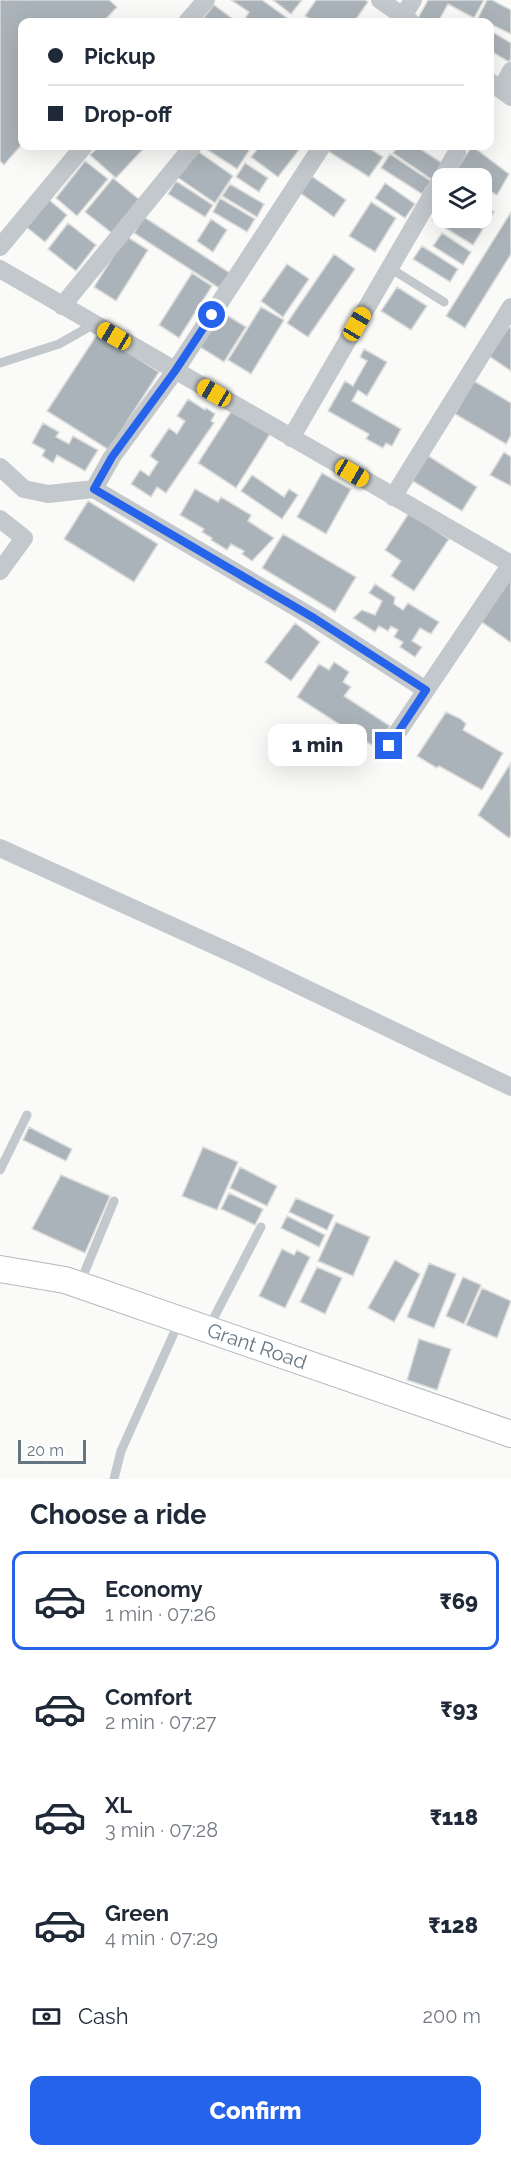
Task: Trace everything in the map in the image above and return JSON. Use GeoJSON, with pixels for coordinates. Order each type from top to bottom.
{"type":"FeatureCollection","features":[{"type":"Feature","properties":{"kind":"main road","name":"Grant Road"},"geometry":{"type":"LineString","coordinates":[[0,1269],[65,1280],[511,1434]]}},
{"type":"Feature","properties":{"kind":"street"},"geometry":{"type":"LineString","coordinates":[[190,18],[206,0]]}},
{"type":"Feature","properties":{"kind":"street"},"geometry":{"type":"LineString","coordinates":[[380,0],[406,18]]}},
{"type":"Feature","properties":{"kind":"street"},"geometry":{"type":"LineString","coordinates":[[407,18],[413,0]]}},
{"type":"Feature","properties":{"kind":"street"},"geometry":{"type":"LineString","coordinates":[[500,89],[511,71]]}},
{"type":"Feature","properties":{"kind":"street"},"geometry":{"type":"LineString","coordinates":[[0,247],[81,150]]}},
{"type":"Feature","properties":{"kind":"street"},"geometry":{"type":"LineString","coordinates":[[62,306],[190,150]]}},
{"type":"Feature","properties":{"kind":"street"},"geometry":{"type":"LineString","coordinates":[[94,489],[112,457],[175,371],[319,150]]}},
{"type":"Feature","properties":{"kind":"street"},"geometry":{"type":"LineString","coordinates":[[291,438],[457,152]]}},
{"type":"Feature","properties":{"kind":"street"},"geometry":{"type":"LineString","coordinates":[[0,269],[511,564],[389,746]]}},
{"type":"Feature","properties":{"kind":"street"},"geometry":{"type":"LineString","coordinates":[[393,496],[511,307]]}},
{"type":"Feature","properties":{"kind":"street"},"geometry":{"type":"LineString","coordinates":[[0,467],[24,489],[48,494],[94,489],[314,618],[426,690]]}},
{"type":"Feature","properties":{"kind":"street"},"geometry":{"type":"LineString","coordinates":[[0,519],[24,538],[0,571]]}},
{"type":"Feature","properties":{"kind":"street"},"geometry":{"type":"LineString","coordinates":[[0,848],[238,956],[511,1087]]}},
{"type":"Feature","properties":{"kind":"lane"},"geometry":{"type":"LineString","coordinates":[[390,268],[444,302]]}},
{"type":"Feature","properties":{"kind":"lane"},"geometry":{"type":"LineString","coordinates":[[0,363],[59,344],[94,324]]}},
{"type":"Feature","properties":{"kind":"lane"},"geometry":{"type":"LineString","coordinates":[[0,1170],[27,1115]]}},
{"type":"Feature","properties":{"kind":"lane"},"geometry":{"type":"LineString","coordinates":[[79,1285],[114,1201]]}},
{"type":"Feature","properties":{"kind":"lane"},"geometry":{"type":"LineString","coordinates":[[208,1330],[261,1227]]}},
{"type":"Feature","properties":{"kind":"lane"},"geometry":{"type":"LineString","coordinates":[[114,1479],[121,1451],[180,1320]]}},
{"type":"Feature","properties":{"kind":"building"},"geometry":{"type":"Polygon","coordinates":[[[0,0],[109,0],[117,7],[107,18],[18,18],[18,149],[4,165],[0,161],[0,0]]]}},
{"type":"Feature","properties":{"kind":"building"},"geometry":{"type":"Polygon","coordinates":[[[231,0],[262,0],[287,18],[245,18],[249,12],[231,0]]]}},
{"type":"Feature","properties":{"kind":"building"},"geometry":{"type":"Polygon","coordinates":[[[273,0],[302,0],[291,14],[273,0]]]}},
{"type":"Feature","properties":{"kind":"building"},"geometry":{"type":"Polygon","coordinates":[[[316,0],[365,0],[368,2],[357,18],[308,18],[305,16],[316,0]]]}},
{"type":"Feature","properties":{"kind":"building"},"geometry":{"type":"Polygon","coordinates":[[[428,0],[484,0],[474,18],[448,4],[440,18],[418,18],[428,0]]]}},
{"type":"Feature","properties":{"kind":"building"},"geometry":{"type":"Polygon","coordinates":[[[487,0],[492,0],[511,10],[511,34],[494,26],[494,18],[478,18],[487,0]]]}},
{"type":"Feature","properties":{"kind":"building"},"geometry":{"type":"Polygon","coordinates":[[[214,5],[232,18],[203,18],[214,5]]]}},
{"type":"Feature","properties":{"kind":"building"},"geometry":{"type":"Polygon","coordinates":[[[494,33],[511,43],[509,62],[494,53],[494,33]]]}},
{"type":"Feature","properties":{"kind":"building"},"geometry":{"type":"Polygon","coordinates":[[[95,150],[142,150],[116,178],[90,155],[95,150]]]}},
{"type":"Feature","properties":{"kind":"building"},"geometry":{"type":"Polygon","coordinates":[[[196,150],[233,176],[215,203],[177,177],[196,150]]]}},
{"type":"Feature","properties":{"kind":"building"},"geometry":{"type":"Polygon","coordinates":[[[208,150],[249,150],[237,169],[208,150]]]}},
{"type":"Feature","properties":{"kind":"building"},"geometry":{"type":"Polygon","coordinates":[[[257,150],[299,150],[278,177],[251,157],[257,150]]]}},
{"type":"Feature","properties":{"kind":"building"},"geometry":{"type":"Polygon","coordinates":[[[326,150],[372,150],[383,157],[369,177],[326,150]]]}},
{"type":"Feature","properties":{"kind":"building"},"geometry":{"type":"Polygon","coordinates":[[[395,150],[422,150],[445,165],[443,168],[432,168],[432,180],[393,153],[395,150]]]}},
{"type":"Feature","properties":{"kind":"building"},"geometry":{"type":"Polygon","coordinates":[[[469,150],[477,150],[509,174],[497,195],[492,192],[492,168],[458,168],[469,150]]]}},
{"type":"Feature","properties":{"kind":"building"},"geometry":{"type":"Polygon","coordinates":[[[390,154],[431,181],[422,194],[381,168],[390,154]]]}},
{"type":"Feature","properties":{"kind":"building"},"geometry":{"type":"Polygon","coordinates":[[[85,161],[108,179],[77,216],[56,198],[85,161]]]}},
{"type":"Feature","properties":{"kind":"building"},"geometry":{"type":"Polygon","coordinates":[[[245,163],[268,178],[259,192],[236,177],[245,163]]]}},
{"type":"Feature","properties":{"kind":"building"},"geometry":{"type":"Polygon","coordinates":[[[307,173],[346,200],[334,217],[296,190],[307,173]]]}},
{"type":"Feature","properties":{"kind":"building"},"geometry":{"type":"Polygon","coordinates":[[[113,178],[141,201],[113,234],[85,212],[113,178]]]}},
{"type":"Feature","properties":{"kind":"building"},"geometry":{"type":"Polygon","coordinates":[[[176,181],[213,205],[205,217],[168,194],[176,181]]]}},
{"type":"Feature","properties":{"kind":"building"},"geometry":{"type":"Polygon","coordinates":[[[385,183],[415,204],[405,218],[375,198],[385,183]]]}},
{"type":"Feature","properties":{"kind":"building"},"geometry":{"type":"Polygon","coordinates":[[[230,184],[264,204],[257,217],[222,196],[230,184]]]}},
{"type":"Feature","properties":{"kind":"building"},"geometry":{"type":"Polygon","coordinates":[[[47,198],[67,215],[45,242],[25,226],[47,198]]]}},
{"type":"Feature","properties":{"kind":"building"},"geometry":{"type":"Polygon","coordinates":[[[220,198],[255,219],[247,232],[213,212],[220,198]]]}},
{"type":"Feature","properties":{"kind":"building"},"geometry":{"type":"Polygon","coordinates":[[[371,202],[396,218],[375,252],[349,236],[371,202]]]}},
{"type":"Feature","properties":{"kind":"building"},"geometry":{"type":"Polygon","coordinates":[[[511,212],[511,254],[465,328],[446,316],[511,212]]]}},
{"type":"Feature","properties":{"kind":"building"},"geometry":{"type":"Polygon","coordinates":[[[144,217],[230,273],[219,288],[134,233],[144,217]]]}},
{"type":"Feature","properties":{"kind":"building"},"geometry":{"type":"Polygon","coordinates":[[[211,219],[227,230],[213,252],[197,241],[211,219]]]}},
{"type":"Feature","properties":{"kind":"building"},"geometry":{"type":"Polygon","coordinates":[[[68,223],[96,245],[76,271],[48,249],[68,223]]]}},
{"type":"Feature","properties":{"kind":"building"},"geometry":{"type":"Polygon","coordinates":[[[445,228],[483,229],[473,245],[445,228]]]}},
{"type":"Feature","properties":{"kind":"building"},"geometry":{"type":"Polygon","coordinates":[[[442,233],[471,252],[463,265],[433,246],[442,233]]]}},
{"type":"Feature","properties":{"kind":"building"},"geometry":{"type":"Polygon","coordinates":[[[126,236],[148,250],[116,301],[94,287],[126,236]]]}},
{"type":"Feature","properties":{"kind":"building"},"geometry":{"type":"Polygon","coordinates":[[[422,246],[458,269],[450,282],[413,259],[422,246]]]}},
{"type":"Feature","properties":{"kind":"building"},"geometry":{"type":"Polygon","coordinates":[[[334,254],[355,269],[308,337],[287,323],[334,254]]]}},
{"type":"Feature","properties":{"kind":"building"},"geometry":{"type":"Polygon","coordinates":[[[287,264],[309,279],[283,317],[261,301],[287,264]]]}},
{"type":"Feature","properties":{"kind":"building"},"geometry":{"type":"Polygon","coordinates":[[[192,273],[212,286],[179,338],[159,325],[192,273]]]}},
{"type":"Feature","properties":{"kind":"building"},"geometry":{"type":"Polygon","coordinates":[[[397,287],[427,306],[411,330],[381,311],[397,287]]]}},
{"type":"Feature","properties":{"kind":"building"},"geometry":{"type":"Polygon","coordinates":[[[261,307],[284,320],[251,374],[228,360],[261,307]]]}},
{"type":"Feature","properties":{"kind":"building"},"geometry":{"type":"Polygon","coordinates":[[[222,312],[246,327],[224,362],[200,347],[222,312]]]}},
{"type":"Feature","properties":{"kind":"building"},"geometry":{"type":"Polygon","coordinates":[[[509,327],[511,328],[511,371],[489,356],[509,327]]]}},
{"type":"Feature","properties":{"kind":"building"},"geometry":{"type":"Polygon","coordinates":[[[98,333],[159,372],[109,450],[47,411],[98,333]]]}},
{"type":"Feature","properties":{"kind":"building"},"geometry":{"type":"Polygon","coordinates":[[[364,349],[387,362],[367,396],[358,390],[352,401],[401,429],[392,446],[386,443],[383,448],[366,439],[369,434],[328,411],[345,381],[353,386],[367,361],[360,357],[364,349]]]}},
{"type":"Feature","properties":{"kind":"building"},"geometry":{"type":"Polygon","coordinates":[[[474,381],[511,403],[511,435],[506,444],[455,414],[474,381]]]}},
{"type":"Feature","properties":{"kind":"building"},"geometry":{"type":"Polygon","coordinates":[[[188,399],[215,414],[211,421],[214,423],[166,493],[157,487],[151,497],[131,484],[140,470],[149,476],[158,462],[150,456],[169,428],[177,434],[185,421],[177,416],[188,399]]]}},
{"type":"Feature","properties":{"kind":"building"},"geometry":{"type":"Polygon","coordinates":[[[234,407],[272,431],[236,488],[198,463],[234,407]]]}},
{"type":"Feature","properties":{"kind":"building"},"geometry":{"type":"Polygon","coordinates":[[[43,423],[59,432],[56,437],[69,444],[73,436],[98,450],[85,471],[57,455],[53,463],[42,456],[45,450],[32,443],[43,423]]]}},
{"type":"Feature","properties":{"kind":"building"},"geometry":{"type":"Polygon","coordinates":[[[504,452],[511,457],[511,486],[490,475],[504,452]]]}},
{"type":"Feature","properties":{"kind":"building"},"geometry":{"type":"Polygon","coordinates":[[[427,455],[477,487],[462,511],[411,480],[427,455]]]}},
{"type":"Feature","properties":{"kind":"building"},"geometry":{"type":"Polygon","coordinates":[[[322,473],[351,489],[326,534],[297,517],[322,473]]]}},
{"type":"Feature","properties":{"kind":"building"},"geometry":{"type":"Polygon","coordinates":[[[252,475],[284,497],[289,489],[298,495],[282,519],[241,491],[252,475]]]}},
{"type":"Feature","properties":{"kind":"building"},"geometry":{"type":"Polygon","coordinates":[[[195,489],[218,502],[221,497],[251,515],[248,521],[274,538],[252,561],[242,554],[244,551],[231,544],[227,550],[202,532],[204,529],[180,515],[195,489]]]}},
{"type":"Feature","properties":{"kind":"building"},"geometry":{"type":"Polygon","coordinates":[[[88,501],[158,544],[134,582],[64,539],[88,501]]]}},
{"type":"Feature","properties":{"kind":"building"},"geometry":{"type":"Polygon","coordinates":[[[409,513],[449,539],[414,591],[391,576],[401,561],[385,550],[409,513]]]}},
{"type":"Feature","properties":{"kind":"building"},"geometry":{"type":"Polygon","coordinates":[[[283,534],[356,577],[335,612],[262,568],[283,534]]]}},
{"type":"Feature","properties":{"kind":"building"},"geometry":{"type":"Polygon","coordinates":[[[511,574],[511,641],[510,642],[479,620],[511,574]]]}},
{"type":"Feature","properties":{"kind":"building"},"geometry":{"type":"Polygon","coordinates":[[[375,584],[395,597],[394,604],[403,610],[408,603],[439,622],[431,634],[420,628],[412,641],[422,647],[415,657],[400,647],[403,642],[394,637],[398,630],[391,626],[388,631],[379,626],[375,632],[353,618],[362,610],[375,615],[382,601],[369,593],[375,584]]]}},
{"type":"Feature","properties":{"kind":"building"},"geometry":{"type":"Polygon","coordinates":[[[295,623],[320,642],[291,681],[265,662],[295,623]]]}},
{"type":"Feature","properties":{"kind":"building"},"geometry":{"type":"Polygon","coordinates":[[[334,662],[349,672],[343,682],[351,687],[344,696],[390,726],[376,748],[297,697],[319,664],[329,670],[334,662]]]}},
{"type":"Feature","properties":{"kind":"building"},"geometry":{"type":"Polygon","coordinates":[[[446,712],[466,724],[463,730],[503,753],[482,790],[417,756],[446,712]]]}},
{"type":"Feature","properties":{"kind":"building"},"geometry":{"type":"Polygon","coordinates":[[[510,764],[511,835],[509,838],[478,815],[510,764]]]}},
{"type":"Feature","properties":{"kind":"building"},"geometry":{"type":"Polygon","coordinates":[[[29,1127],[72,1149],[66,1161],[23,1140],[29,1127]]]}},
{"type":"Feature","properties":{"kind":"building"},"geometry":{"type":"Polygon","coordinates":[[[203,1147],[238,1162],[217,1210],[182,1196],[203,1147]]]}},
{"type":"Feature","properties":{"kind":"building"},"geometry":{"type":"Polygon","coordinates":[[[240,1167],[277,1186],[267,1206],[230,1188],[240,1167]]]}},
{"type":"Feature","properties":{"kind":"building"},"geometry":{"type":"Polygon","coordinates":[[[61,1175],[110,1196],[85,1253],[32,1229],[61,1175]]]}},
{"type":"Feature","properties":{"kind":"building"},"geometry":{"type":"Polygon","coordinates":[[[229,1193],[263,1209],[255,1225],[221,1209],[229,1193]]]}},
{"type":"Feature","properties":{"kind":"building"},"geometry":{"type":"Polygon","coordinates":[[[296,1198],[334,1215],[327,1230],[289,1212],[296,1198]]]}},
{"type":"Feature","properties":{"kind":"building"},"geometry":{"type":"Polygon","coordinates":[[[287,1216],[325,1235],[319,1247],[281,1228],[287,1216]]]}},
{"type":"Feature","properties":{"kind":"building"},"geometry":{"type":"Polygon","coordinates":[[[336,1222],[370,1237],[353,1276],[318,1261],[336,1222]]]}},
{"type":"Feature","properties":{"kind":"building"},"geometry":{"type":"Polygon","coordinates":[[[282,1249],[294,1255],[297,1250],[310,1257],[285,1308],[259,1296],[282,1249]]]}},
{"type":"Feature","properties":{"kind":"building"},"geometry":{"type":"Polygon","coordinates":[[[395,1260],[420,1274],[394,1322],[368,1308],[395,1260]]]}},
{"type":"Feature","properties":{"kind":"building"},"geometry":{"type":"Polygon","coordinates":[[[429,1263],[456,1274],[434,1328],[407,1317],[429,1263]]]}},
{"type":"Feature","properties":{"kind":"building"},"geometry":{"type":"Polygon","coordinates":[[[317,1267],[342,1278],[325,1314],[300,1302],[317,1267]]]}},
{"type":"Feature","properties":{"kind":"building"},"geometry":{"type":"Polygon","coordinates":[[[463,1277],[481,1285],[464,1324],[446,1316],[463,1277]]]}},
{"type":"Feature","properties":{"kind":"building"},"geometry":{"type":"Polygon","coordinates":[[[482,1288],[511,1301],[497,1338],[466,1325],[482,1288]]]}},
{"type":"Feature","properties":{"kind":"building"},"geometry":{"type":"Polygon","coordinates":[[[419,1339],[451,1349],[437,1390],[407,1380],[419,1339]]]}},
{"type":"Feature","properties":{"kind":"route"},"geometry":{"type":"LineString","coordinates":[[212,315],[175,371],[112,457],[94,489],[314,618],[426,690],[389,746]]}}]}
